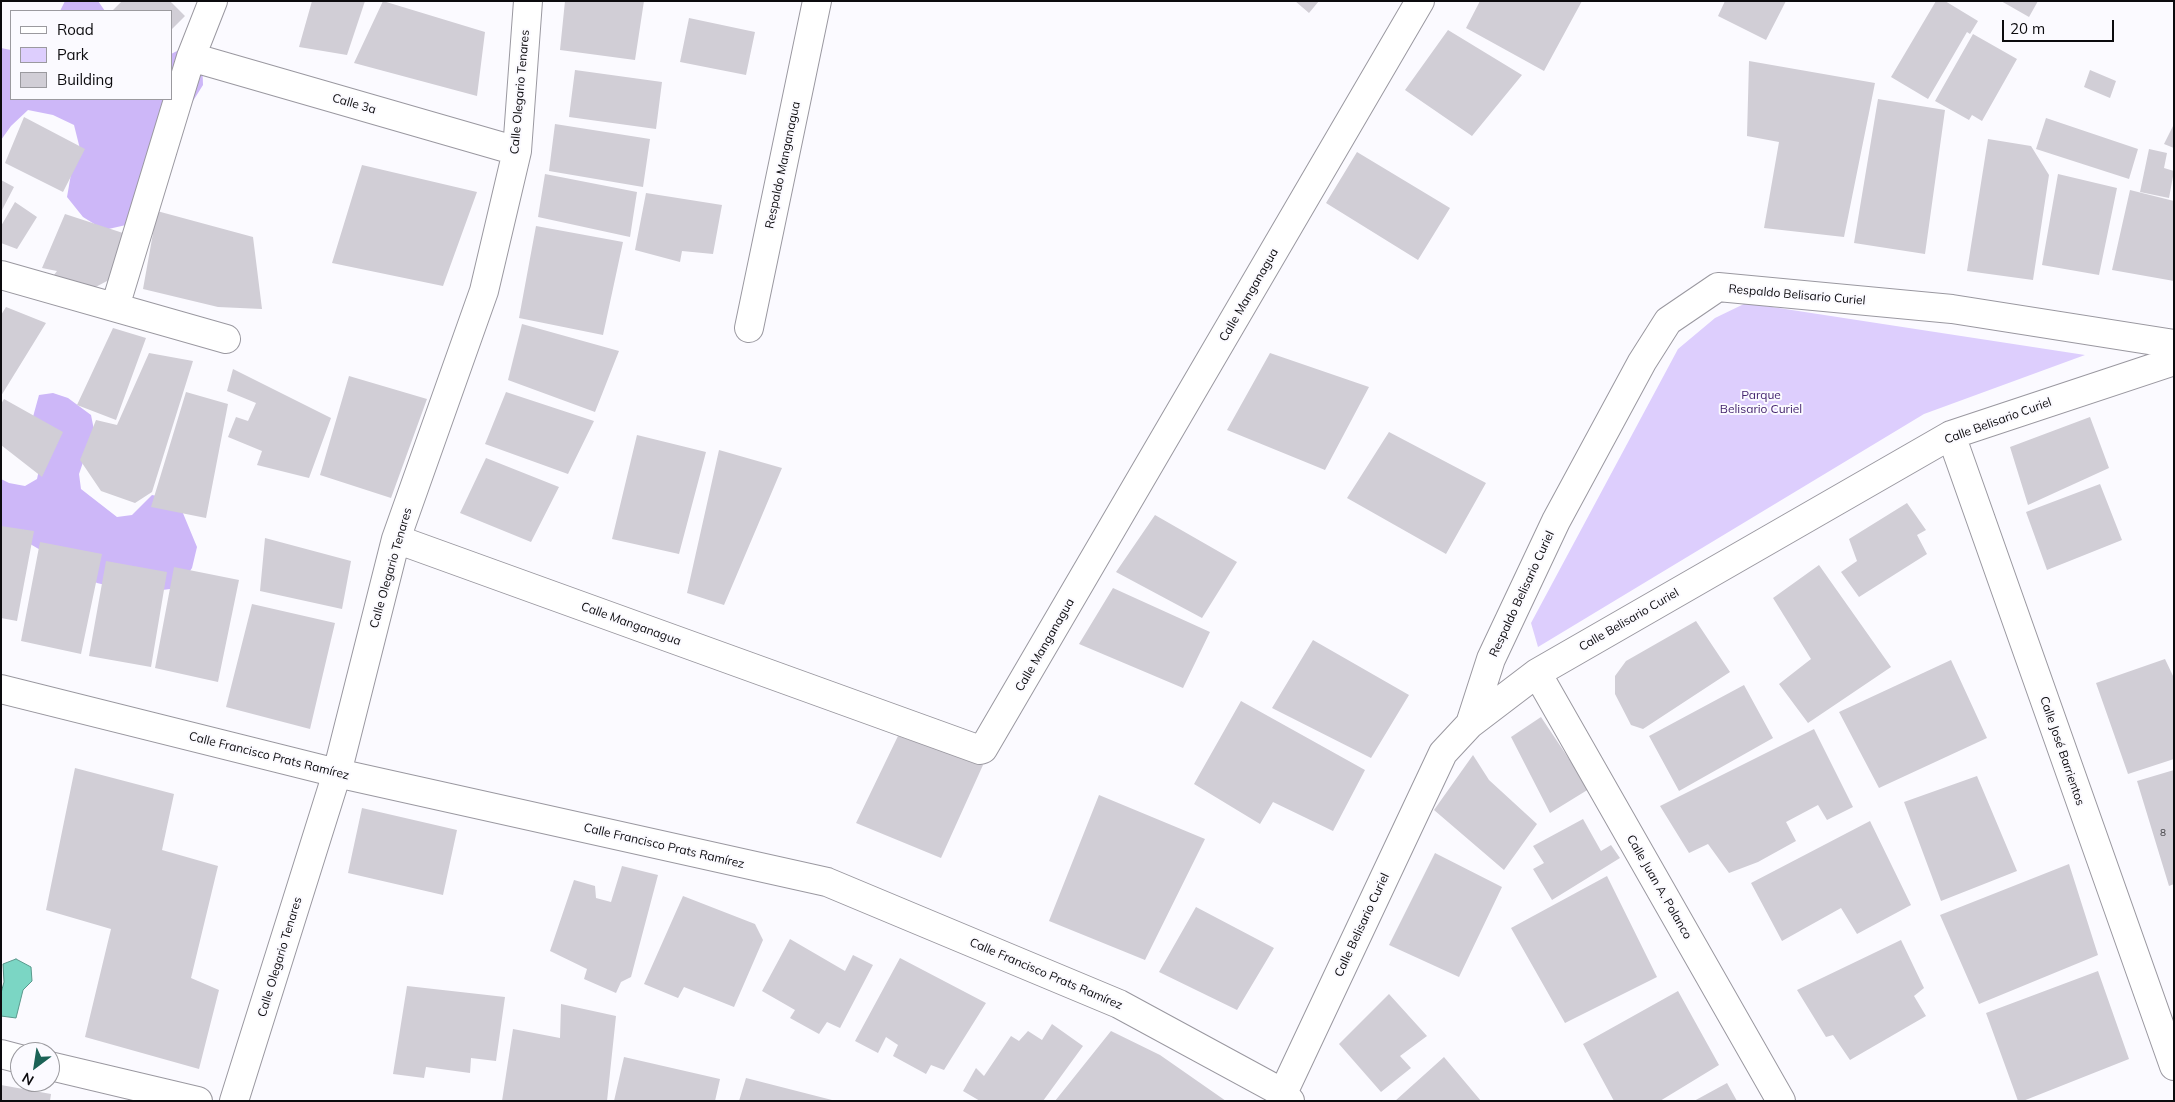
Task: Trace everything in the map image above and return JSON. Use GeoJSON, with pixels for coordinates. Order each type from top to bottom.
{"type":"FeatureCollection","features":[{"type":"Feature","properties":{"kind":"street"},"geometry":{"type":"LineString","coordinates":[[115,307],[191,57],[213,1]]}},
{"type":"Feature","properties":{"kind":"street","name":"Calle Olegario Tenares"},"geometry":{"type":"LineString","coordinates":[[234,1101],[337,773],[396,538],[484,291],[517,151],[528,1]]}},
{"type":"Feature","properties":{"kind":"street","name":"Respaldo Manganagua"},"geometry":{"type":"LineString","coordinates":[[749,328],[817,1]]}},
{"type":"Feature","properties":{"kind":"street","name":"Calle Manganagua"},"geometry":{"type":"LineString","coordinates":[[396,538],[980,750],[983,749],[1420,1]]}},
{"type":"Feature","properties":{"kind":"street","name":"Calle 3a"},"geometry":{"type":"LineString","coordinates":[[191,57],[517,151]]}},
{"type":"Feature","properties":{"kind":"street"},"geometry":{"type":"LineString","coordinates":[[1,275],[226,339]]}},
{"type":"Feature","properties":{"kind":"street","name":"Respaldo Belisario Curiel"},"geometry":{"type":"LineString","coordinates":[[1470,724],[1491,659],[1556,521],[1642,362],[1668,321],[1718,287],[1952,309],[2174,344]]}},
{"type":"Feature","properties":{"kind":"street","name":"Calle Belisario Curiel"},"geometry":{"type":"LineString","coordinates":[[1286,1097],[1442,753],[1470,724],[1536,673],[1951,435],[2174,361]]}},
{"type":"Feature","properties":{"kind":"street","name":"Calle José Barrientos"},"geometry":{"type":"LineString","coordinates":[[1951,435],[2174,1066]]}},
{"type":"Feature","properties":{"kind":"street","name":"Calle Juan A. Polanco"},"geometry":{"type":"LineString","coordinates":[[1536,673],[1781,1101]]}},
{"type":"Feature","properties":{"kind":"street","name":"Calle Francisco Prats Ramírez"},"geometry":{"type":"LineString","coordinates":[[1,690],[337,773],[827,882],[1119,1004],[1286,1097]]}},
{"type":"Feature","properties":{"kind":"street"},"geometry":{"type":"LineString","coordinates":[[60,1068],[198,1101]]}},
{"type":"Feature","properties":{"kind":"green space","name":"Parque Belisario Curiel"},"geometry":{"type":"Polygon","coordinates":[[[1746,303],[2085,355],[1924,414],[1538,647],[1531,623],[1678,349],[1715,318],[1746,303]]]}},
{"type":"Feature","properties":{"kind":"shaded area"},"geometry":{"type":"Polygon","coordinates":[[[65,1],[98,1],[104,10],[60,10],[65,1]]]}},
{"type":"Feature","properties":{"kind":"shaded area"},"geometry":{"type":"Polygon","coordinates":[[[1,48],[10,50],[10,100],[172,100],[172,54],[183,48],[202,58],[203,85],[166,144],[126,225],[104,230],[83,217],[67,197],[71,174],[81,153],[74,125],[53,115],[28,110],[11,126],[1,140],[1,48]]]}},
{"type":"Feature","properties":{"kind":"shaded area"},"geometry":{"type":"Polygon","coordinates":[[[53,393],[68,398],[91,415],[94,430],[79,474],[81,489],[117,517],[132,515],[152,495],[168,498],[180,506],[197,547],[192,568],[183,581],[170,589],[139,593],[97,583],[1,527],[1,479],[9,483],[25,486],[37,479],[40,465],[31,424],[39,395],[53,393]]]}},
{"type":"Feature","properties":{"kind":"shaded area"},"geometry":{"type":"Polygon","coordinates":[[[16,959],[31,967],[32,981],[23,990],[16,1018],[1,1016],[1,993],[4,982],[3,964],[16,959]]]}},
{"type":"Feature","properties":{"kind":"building"},"geometry":{"type":"Polygon","coordinates":[[[122,1],[170,1],[185,16],[172,29],[172,10],[113,10],[122,1]]]}},
{"type":"Feature","properties":{"kind":"building"},"geometry":{"type":"Polygon","coordinates":[[[312,1],[365,1],[347,55],[299,47],[312,1]]]}},
{"type":"Feature","properties":{"kind":"building"},"geometry":{"type":"Polygon","coordinates":[[[383,1],[485,32],[477,96],[354,63],[383,1]]]}},
{"type":"Feature","properties":{"kind":"building"},"geometry":{"type":"Polygon","coordinates":[[[565,1],[644,1],[635,60],[560,50],[565,1]]]}},
{"type":"Feature","properties":{"kind":"building"},"geometry":{"type":"Polygon","coordinates":[[[1295,1],[1319,1],[1309,13],[1295,1]]]}},
{"type":"Feature","properties":{"kind":"building"},"geometry":{"type":"Polygon","coordinates":[[[1480,1],[1582,1],[1544,71],[1466,28],[1480,1]]]}},
{"type":"Feature","properties":{"kind":"building"},"geometry":{"type":"Polygon","coordinates":[[[1725,1],[1786,1],[1766,40],[1718,16],[1725,1]]]}},
{"type":"Feature","properties":{"kind":"building"},"geometry":{"type":"Polygon","coordinates":[[[1936,1],[1945,1],[1978,21],[1970,34],[1967,32],[1928,99],[1891,77],[1936,1]]]}},
{"type":"Feature","properties":{"kind":"building"},"geometry":{"type":"Polygon","coordinates":[[[2001,1],[2038,1],[2029,17],[2001,1]]]}},
{"type":"Feature","properties":{"kind":"building"},"geometry":{"type":"Polygon","coordinates":[[[689,18],[755,32],[746,75],[680,62],[689,18]]]}},
{"type":"Feature","properties":{"kind":"building"},"geometry":{"type":"Polygon","coordinates":[[[1448,30],[1522,75],[1472,136],[1405,90],[1448,30]]]}},
{"type":"Feature","properties":{"kind":"building"},"geometry":{"type":"Polygon","coordinates":[[[1973,34],[2017,59],[1982,121],[1972,115],[1969,120],[1935,101],[1973,34]]]}},
{"type":"Feature","properties":{"kind":"building"},"geometry":{"type":"Polygon","coordinates":[[[1749,61],[1875,83],[1844,237],[1764,228],[1779,142],[1747,136],[1749,61]]]}},
{"type":"Feature","properties":{"kind":"building"},"geometry":{"type":"Polygon","coordinates":[[[575,70],[662,82],[656,129],[569,117],[575,70]]]}},
{"type":"Feature","properties":{"kind":"building"},"geometry":{"type":"Polygon","coordinates":[[[2090,70],[2116,81],[2110,98],[2084,87],[2090,70]]]}},
{"type":"Feature","properties":{"kind":"building"},"geometry":{"type":"Polygon","coordinates":[[[1878,99],[1945,110],[1925,254],[1854,243],[1878,99]]]}},
{"type":"Feature","properties":{"kind":"building"},"geometry":{"type":"Polygon","coordinates":[[[24,117],[85,149],[63,192],[5,163],[24,117]]]}},
{"type":"Feature","properties":{"kind":"building"},"geometry":{"type":"Polygon","coordinates":[[[2046,118],[2138,149],[2129,179],[2036,149],[2046,118]]]}},
{"type":"Feature","properties":{"kind":"building"},"geometry":{"type":"Polygon","coordinates":[[[555,124],[650,139],[643,187],[549,171],[555,124]]]}},
{"type":"Feature","properties":{"kind":"building"},"geometry":{"type":"Polygon","coordinates":[[[2174,124],[2174,148],[2164,144],[2174,124]]]}},
{"type":"Feature","properties":{"kind":"building"},"geometry":{"type":"Polygon","coordinates":[[[1988,139],[2031,146],[2049,175],[2033,280],[1967,271],[1988,139]]]}},
{"type":"Feature","properties":{"kind":"building"},"geometry":{"type":"Polygon","coordinates":[[[2149,149],[2167,153],[2164,168],[2174,171],[2169,198],[2140,192],[2149,149]]]}},
{"type":"Feature","properties":{"kind":"building"},"geometry":{"type":"Polygon","coordinates":[[[1357,152],[1450,208],[1418,260],[1326,203],[1357,152]]]}},
{"type":"Feature","properties":{"kind":"building"},"geometry":{"type":"Polygon","coordinates":[[[362,165],[477,192],[443,286],[332,263],[362,165]]]}},
{"type":"Feature","properties":{"kind":"building"},"geometry":{"type":"Polygon","coordinates":[[[545,174],[637,192],[630,237],[538,217],[545,174]]]}},
{"type":"Feature","properties":{"kind":"building"},"geometry":{"type":"Polygon","coordinates":[[[2058,174],[2117,188],[2099,275],[2042,265],[2058,174]]]}},
{"type":"Feature","properties":{"kind":"building"},"geometry":{"type":"Polygon","coordinates":[[[1,180],[14,187],[1,212],[1,180]]]}},
{"type":"Feature","properties":{"kind":"building"},"geometry":{"type":"Polygon","coordinates":[[[2130,190],[2174,201],[2174,281],[2112,270],[2130,190]]]}},
{"type":"Feature","properties":{"kind":"building"},"geometry":{"type":"Polygon","coordinates":[[[646,193],[722,205],[713,254],[682,251],[680,262],[635,250],[646,193]]]}},
{"type":"Feature","properties":{"kind":"building"},"geometry":{"type":"Polygon","coordinates":[[[15,202],[37,217],[17,249],[1,243],[1,226],[15,202]]]}},
{"type":"Feature","properties":{"kind":"building"},"geometry":{"type":"Polygon","coordinates":[[[157,211],[253,237],[262,309],[218,307],[143,289],[157,211]]]}},
{"type":"Feature","properties":{"kind":"building"},"geometry":{"type":"Polygon","coordinates":[[[65,214],[126,234],[109,280],[86,292],[50,280],[57,271],[42,268],[65,214]]]}},
{"type":"Feature","properties":{"kind":"building"},"geometry":{"type":"Polygon","coordinates":[[[536,226],[623,242],[603,335],[519,318],[536,226]]]}},
{"type":"Feature","properties":{"kind":"building"},"geometry":{"type":"Polygon","coordinates":[[[6,307],[46,323],[1,396],[1,315],[6,307]]]}},
{"type":"Feature","properties":{"kind":"building"},"geometry":{"type":"Polygon","coordinates":[[[522,324],[619,351],[595,412],[508,380],[522,324]]]}},
{"type":"Feature","properties":{"kind":"building"},"geometry":{"type":"Polygon","coordinates":[[[113,328],[146,338],[116,420],[77,405],[113,328]]]}},
{"type":"Feature","properties":{"kind":"building"},"geometry":{"type":"Polygon","coordinates":[[[149,353],[193,361],[152,492],[135,503],[101,491],[80,460],[96,420],[117,425],[149,353]]]}},
{"type":"Feature","properties":{"kind":"building"},"geometry":{"type":"Polygon","coordinates":[[[1270,353],[1369,387],[1325,470],[1227,430],[1270,353]]]}},
{"type":"Feature","properties":{"kind":"building"},"geometry":{"type":"Polygon","coordinates":[[[233,369],[331,418],[309,478],[257,465],[262,451],[228,437],[236,417],[248,421],[256,403],[227,391],[233,369]]]}},
{"type":"Feature","properties":{"kind":"building"},"geometry":{"type":"Polygon","coordinates":[[[349,376],[427,399],[391,498],[320,475],[349,376]]]}},
{"type":"Feature","properties":{"kind":"building"},"geometry":{"type":"Polygon","coordinates":[[[186,392],[228,404],[206,518],[151,507],[186,392]]]}},
{"type":"Feature","properties":{"kind":"building"},"geometry":{"type":"Polygon","coordinates":[[[506,392],[594,421],[568,474],[485,444],[506,392]]]}},
{"type":"Feature","properties":{"kind":"building"},"geometry":{"type":"Polygon","coordinates":[[[4,399],[63,432],[42,477],[1,445],[1,404],[4,399]]]}},
{"type":"Feature","properties":{"kind":"building"},"geometry":{"type":"Polygon","coordinates":[[[2090,417],[2109,468],[2028,505],[2010,447],[2090,417]]]}},
{"type":"Feature","properties":{"kind":"building"},"geometry":{"type":"Polygon","coordinates":[[[1389,432],[1486,483],[1446,554],[1347,498],[1389,432]]]}},
{"type":"Feature","properties":{"kind":"building"},"geometry":{"type":"Polygon","coordinates":[[[637,435],[706,452],[679,554],[612,539],[637,435]]]}},
{"type":"Feature","properties":{"kind":"building"},"geometry":{"type":"Polygon","coordinates":[[[719,450],[782,468],[724,605],[687,593],[719,450]]]}},
{"type":"Feature","properties":{"kind":"building"},"geometry":{"type":"Polygon","coordinates":[[[486,458],[559,487],[531,542],[460,513],[486,458]]]}},
{"type":"Feature","properties":{"kind":"building"},"geometry":{"type":"Polygon","coordinates":[[[2100,484],[2122,540],[2047,570],[2026,512],[2100,484]]]}},
{"type":"Feature","properties":{"kind":"building"},"geometry":{"type":"Polygon","coordinates":[[[1907,503],[1926,530],[1917,535],[1927,554],[1859,597],[1841,572],[1857,561],[1849,539],[1907,503]]]}},
{"type":"Feature","properties":{"kind":"building"},"geometry":{"type":"Polygon","coordinates":[[[1155,515],[1237,562],[1202,618],[1116,572],[1155,515]]]}},
{"type":"Feature","properties":{"kind":"building"},"geometry":{"type":"Polygon","coordinates":[[[1,526],[34,531],[17,621],[1,618],[1,526]]]}},
{"type":"Feature","properties":{"kind":"building"},"geometry":{"type":"Polygon","coordinates":[[[265,538],[351,561],[342,609],[260,591],[265,538]]]}},
{"type":"Feature","properties":{"kind":"building"},"geometry":{"type":"Polygon","coordinates":[[[40,542],[102,554],[81,654],[21,641],[40,542]]]}},
{"type":"Feature","properties":{"kind":"building"},"geometry":{"type":"Polygon","coordinates":[[[106,561],[167,572],[151,667],[89,656],[106,561]]]}},
{"type":"Feature","properties":{"kind":"building"},"geometry":{"type":"Polygon","coordinates":[[[1819,565],[1891,667],[1808,723],[1779,684],[1811,659],[1773,598],[1819,565]]]}},
{"type":"Feature","properties":{"kind":"building"},"geometry":{"type":"Polygon","coordinates":[[[174,567],[239,580],[218,682],[155,668],[174,567]]]}},
{"type":"Feature","properties":{"kind":"building"},"geometry":{"type":"Polygon","coordinates":[[[1113,588],[1210,632],[1183,688],[1079,644],[1113,588]]]}},
{"type":"Feature","properties":{"kind":"building"},"geometry":{"type":"Polygon","coordinates":[[[252,604],[335,623],[310,729],[226,707],[252,604]]]}},
{"type":"Feature","properties":{"kind":"building"},"geometry":{"type":"Polygon","coordinates":[[[1696,621],[1730,672],[1643,729],[1631,725],[1615,694],[1615,676],[1626,661],[1696,621]]]}},
{"type":"Feature","properties":{"kind":"building"},"geometry":{"type":"Polygon","coordinates":[[[1313,640],[1409,695],[1371,758],[1272,708],[1313,640]]]}},
{"type":"Feature","properties":{"kind":"building"},"geometry":{"type":"Polygon","coordinates":[[[2165,659],[2174,678],[2174,759],[2128,774],[2096,683],[2165,659]]]}},
{"type":"Feature","properties":{"kind":"building"},"geometry":{"type":"Polygon","coordinates":[[[1951,660],[1987,738],[1879,788],[1839,712],[1951,660]]]}},
{"type":"Feature","properties":{"kind":"building"},"geometry":{"type":"Polygon","coordinates":[[[1744,685],[1773,738],[1679,791],[1649,736],[1744,685]]]}},
{"type":"Feature","properties":{"kind":"building"},"geometry":{"type":"Polygon","coordinates":[[[1241,701],[1365,770],[1333,831],[1273,802],[1260,824],[1194,784],[1241,701]]]}},
{"type":"Feature","properties":{"kind":"building"},"geometry":{"type":"Polygon","coordinates":[[[1541,717],[1589,789],[1550,813],[1511,737],[1541,717]]]}},
{"type":"Feature","properties":{"kind":"building"},"geometry":{"type":"Polygon","coordinates":[[[1814,729],[1853,807],[1827,820],[1818,805],[1786,822],[1796,841],[1758,862],[1729,873],[1708,844],[1689,853],[1660,806],[1814,729]]]}},
{"type":"Feature","properties":{"kind":"building"},"geometry":{"type":"Polygon","coordinates":[[[898,736],[983,765],[941,858],[856,823],[898,736]]]}},
{"type":"Feature","properties":{"kind":"building"},"geometry":{"type":"Polygon","coordinates":[[[1473,755],[1489,780],[1537,824],[1504,870],[1434,810],[1473,755]]]}},
{"type":"Feature","properties":{"kind":"building"},"geometry":{"type":"Polygon","coordinates":[[[75,768],[174,794],[162,850],[218,866],[191,978],[219,990],[199,1069],[85,1037],[111,929],[46,910],[75,768]]]}},
{"type":"Feature","properties":{"kind":"building"},"geometry":{"type":"Polygon","coordinates":[[[2174,770],[2174,884],[2169,886],[2137,781],[2174,770]]]}},
{"type":"Feature","properties":{"kind":"building"},"geometry":{"type":"Polygon","coordinates":[[[1977,776],[2017,871],[1941,901],[1904,802],[1977,776]]]}},
{"type":"Feature","properties":{"kind":"building"},"geometry":{"type":"Polygon","coordinates":[[[1099,795],[1205,839],[1145,960],[1049,921],[1099,795]]]}},
{"type":"Feature","properties":{"kind":"building"},"geometry":{"type":"Polygon","coordinates":[[[362,808],[457,830],[443,895],[348,873],[362,808]]]}},
{"type":"Feature","properties":{"kind":"building"},"geometry":{"type":"Polygon","coordinates":[[[1583,819],[1601,851],[1611,845],[1620,858],[1552,900],[1533,869],[1544,863],[1533,846],[1583,819]]]}},
{"type":"Feature","properties":{"kind":"building"},"geometry":{"type":"Polygon","coordinates":[[[1870,821],[1911,905],[1857,934],[1841,908],[1782,941],[1751,883],[1870,821]]]}},
{"type":"Feature","properties":{"kind":"building"},"geometry":{"type":"Polygon","coordinates":[[[1435,853],[1502,887],[1459,977],[1389,945],[1435,853]]]}},
{"type":"Feature","properties":{"kind":"building"},"geometry":{"type":"Polygon","coordinates":[[[2069,864],[2098,955],[1979,1004],[1940,915],[2069,864]]]}},
{"type":"Feature","properties":{"kind":"building"},"geometry":{"type":"Polygon","coordinates":[[[622,866],[658,875],[631,977],[621,982],[616,993],[584,979],[587,969],[550,951],[574,880],[595,886],[596,898],[611,902],[622,866]]]}},
{"type":"Feature","properties":{"kind":"building"},"geometry":{"type":"Polygon","coordinates":[[[1607,876],[1657,977],[1565,1023],[1511,928],[1607,876]]]}},
{"type":"Feature","properties":{"kind":"building"},"geometry":{"type":"Polygon","coordinates":[[[683,896],[755,924],[763,940],[734,1007],[684,987],[678,998],[644,984],[683,896]]]}},
{"type":"Feature","properties":{"kind":"building"},"geometry":{"type":"Polygon","coordinates":[[[1196,907],[1274,948],[1237,1010],[1159,972],[1196,907]]]}},
{"type":"Feature","properties":{"kind":"building"},"geometry":{"type":"Polygon","coordinates":[[[790,939],[845,971],[853,955],[873,965],[840,1028],[827,1022],[819,1034],[790,1018],[795,1010],[762,991],[790,939]]]}},
{"type":"Feature","properties":{"kind":"building"},"geometry":{"type":"Polygon","coordinates":[[[1901,940],[1924,988],[1914,996],[1926,1016],[1850,1060],[1833,1035],[1826,1037],[1797,990],[1901,940]]]}},
{"type":"Feature","properties":{"kind":"building"},"geometry":{"type":"Polygon","coordinates":[[[900,958],[986,1003],[944,1070],[931,1065],[926,1074],[893,1056],[898,1045],[886,1037],[878,1053],[855,1041],[900,958]]]}},
{"type":"Feature","properties":{"kind":"building"},"geometry":{"type":"Polygon","coordinates":[[[2098,971],[2129,1059],[2023,1101],[2018,1101],[1986,1013],[2098,971]]]}},
{"type":"Feature","properties":{"kind":"building"},"geometry":{"type":"Polygon","coordinates":[[[407,986],[505,997],[496,1061],[471,1058],[470,1073],[426,1067],[424,1078],[393,1074],[407,986]]]}},
{"type":"Feature","properties":{"kind":"building"},"geometry":{"type":"Polygon","coordinates":[[[1678,991],[1719,1065],[1660,1101],[1614,1101],[1583,1044],[1678,991]]]}},
{"type":"Feature","properties":{"kind":"building"},"geometry":{"type":"Polygon","coordinates":[[[1389,994],[1427,1036],[1400,1056],[1411,1068],[1381,1092],[1339,1044],[1389,994]]]}},
{"type":"Feature","properties":{"kind":"building"},"geometry":{"type":"Polygon","coordinates":[[[561,1004],[616,1016],[607,1101],[502,1101],[513,1029],[560,1038],[561,1004]]]}},
{"type":"Feature","properties":{"kind":"building"},"geometry":{"type":"Polygon","coordinates":[[[1052,1024],[1083,1046],[1043,1101],[980,1101],[963,1091],[976,1068],[984,1076],[1011,1036],[1019,1041],[1028,1031],[1042,1040],[1052,1024]]]}},
{"type":"Feature","properties":{"kind":"building"},"geometry":{"type":"Polygon","coordinates":[[[1111,1031],[1160,1055],[1226,1101],[1055,1101],[1111,1031]]]}},
{"type":"Feature","properties":{"kind":"building"},"geometry":{"type":"Polygon","coordinates":[[[624,1057],[720,1079],[715,1101],[614,1101],[624,1057]]]}},
{"type":"Feature","properties":{"kind":"building"},"geometry":{"type":"Polygon","coordinates":[[[1444,1057],[1481,1101],[1395,1101],[1444,1057]]]}},
{"type":"Feature","properties":{"kind":"building"},"geometry":{"type":"Polygon","coordinates":[[[746,1078],[832,1100],[739,1101],[746,1078]]]}},
{"type":"Feature","properties":{"kind":"building"},"geometry":{"type":"Polygon","coordinates":[[[1727,1083],[1737,1101],[1694,1101],[1727,1083]]]}},
{"type":"Feature","properties":{"kind":"building"},"geometry":{"type":"Polygon","coordinates":[[[1,1085],[10,1087],[10,1092],[51,1094],[50,1101],[1,1101],[1,1085]]]}}]}
